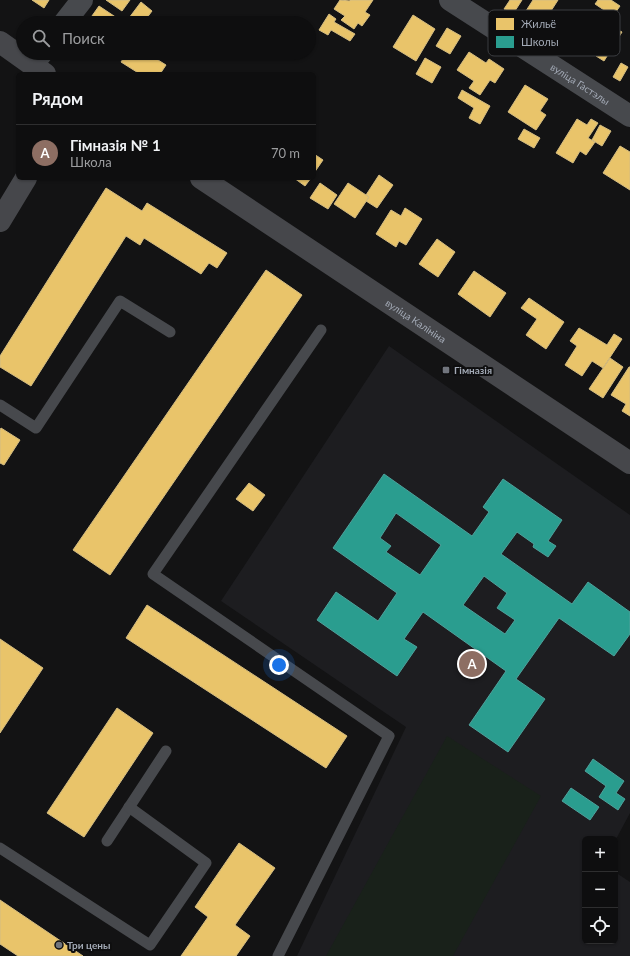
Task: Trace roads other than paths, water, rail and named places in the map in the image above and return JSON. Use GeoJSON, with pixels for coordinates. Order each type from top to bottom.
{"type":"FeatureCollection","features":[{"type":"Feature","properties":{"kind":"main road"},"geometry":{"type":"LineString","coordinates":[[0,42],[16,51]]}},
{"type":"Feature","properties":{"kind":"main road"},"geometry":{"type":"LineString","coordinates":[[0,221],[25,180]]}},
{"type":"Feature","properties":{"kind":"main road","name":"вуліца Калініна"},"geometry":{"type":"LineString","coordinates":[[204,180],[630,463]]}},
{"type":"Feature","properties":{"kind":"street"},"geometry":{"type":"LineString","coordinates":[[69,16],[82,0]]}},
{"type":"Feature","properties":{"kind":"street","name":"вуліца Гастэлы"},"geometry":{"type":"LineString","coordinates":[[450,0],[488,24]]}},
{"type":"Feature","properties":{"kind":"street","name":"вуліца Гастэлы"},"geometry":{"type":"LineString","coordinates":[[537,56],[630,116]]}},
{"type":"Feature","properties":{"kind":"lane"},"geometry":{"type":"LineString","coordinates":[[0,405],[36,428],[120,301],[170,332]]}},
{"type":"Feature","properties":{"kind":"lane"},"geometry":{"type":"LineString","coordinates":[[278,956],[389,736],[153,574],[321,330]]}},
{"type":"Feature","properties":{"kind":"lane"},"geometry":{"type":"LineString","coordinates":[[107,841],[166,751]]}},
{"type":"Feature","properties":{"kind":"lane"},"geometry":{"type":"LineString","coordinates":[[0,848],[150,945],[206,863],[129,807]]}},
{"type":"Feature","properties":{"kind":"place","name":"Гімназія"},"geometry":{"type":"Point","coordinates":[446,370]}},
{"type":"Feature","properties":{"kind":"place","name":"Гімназія № 1"},"geometry":{"type":"Point","coordinates":[472,664]}},
{"type":"Feature","properties":{"kind":"place","name":"Три цены"},"geometry":{"type":"Point","coordinates":[59,945]}}]}
